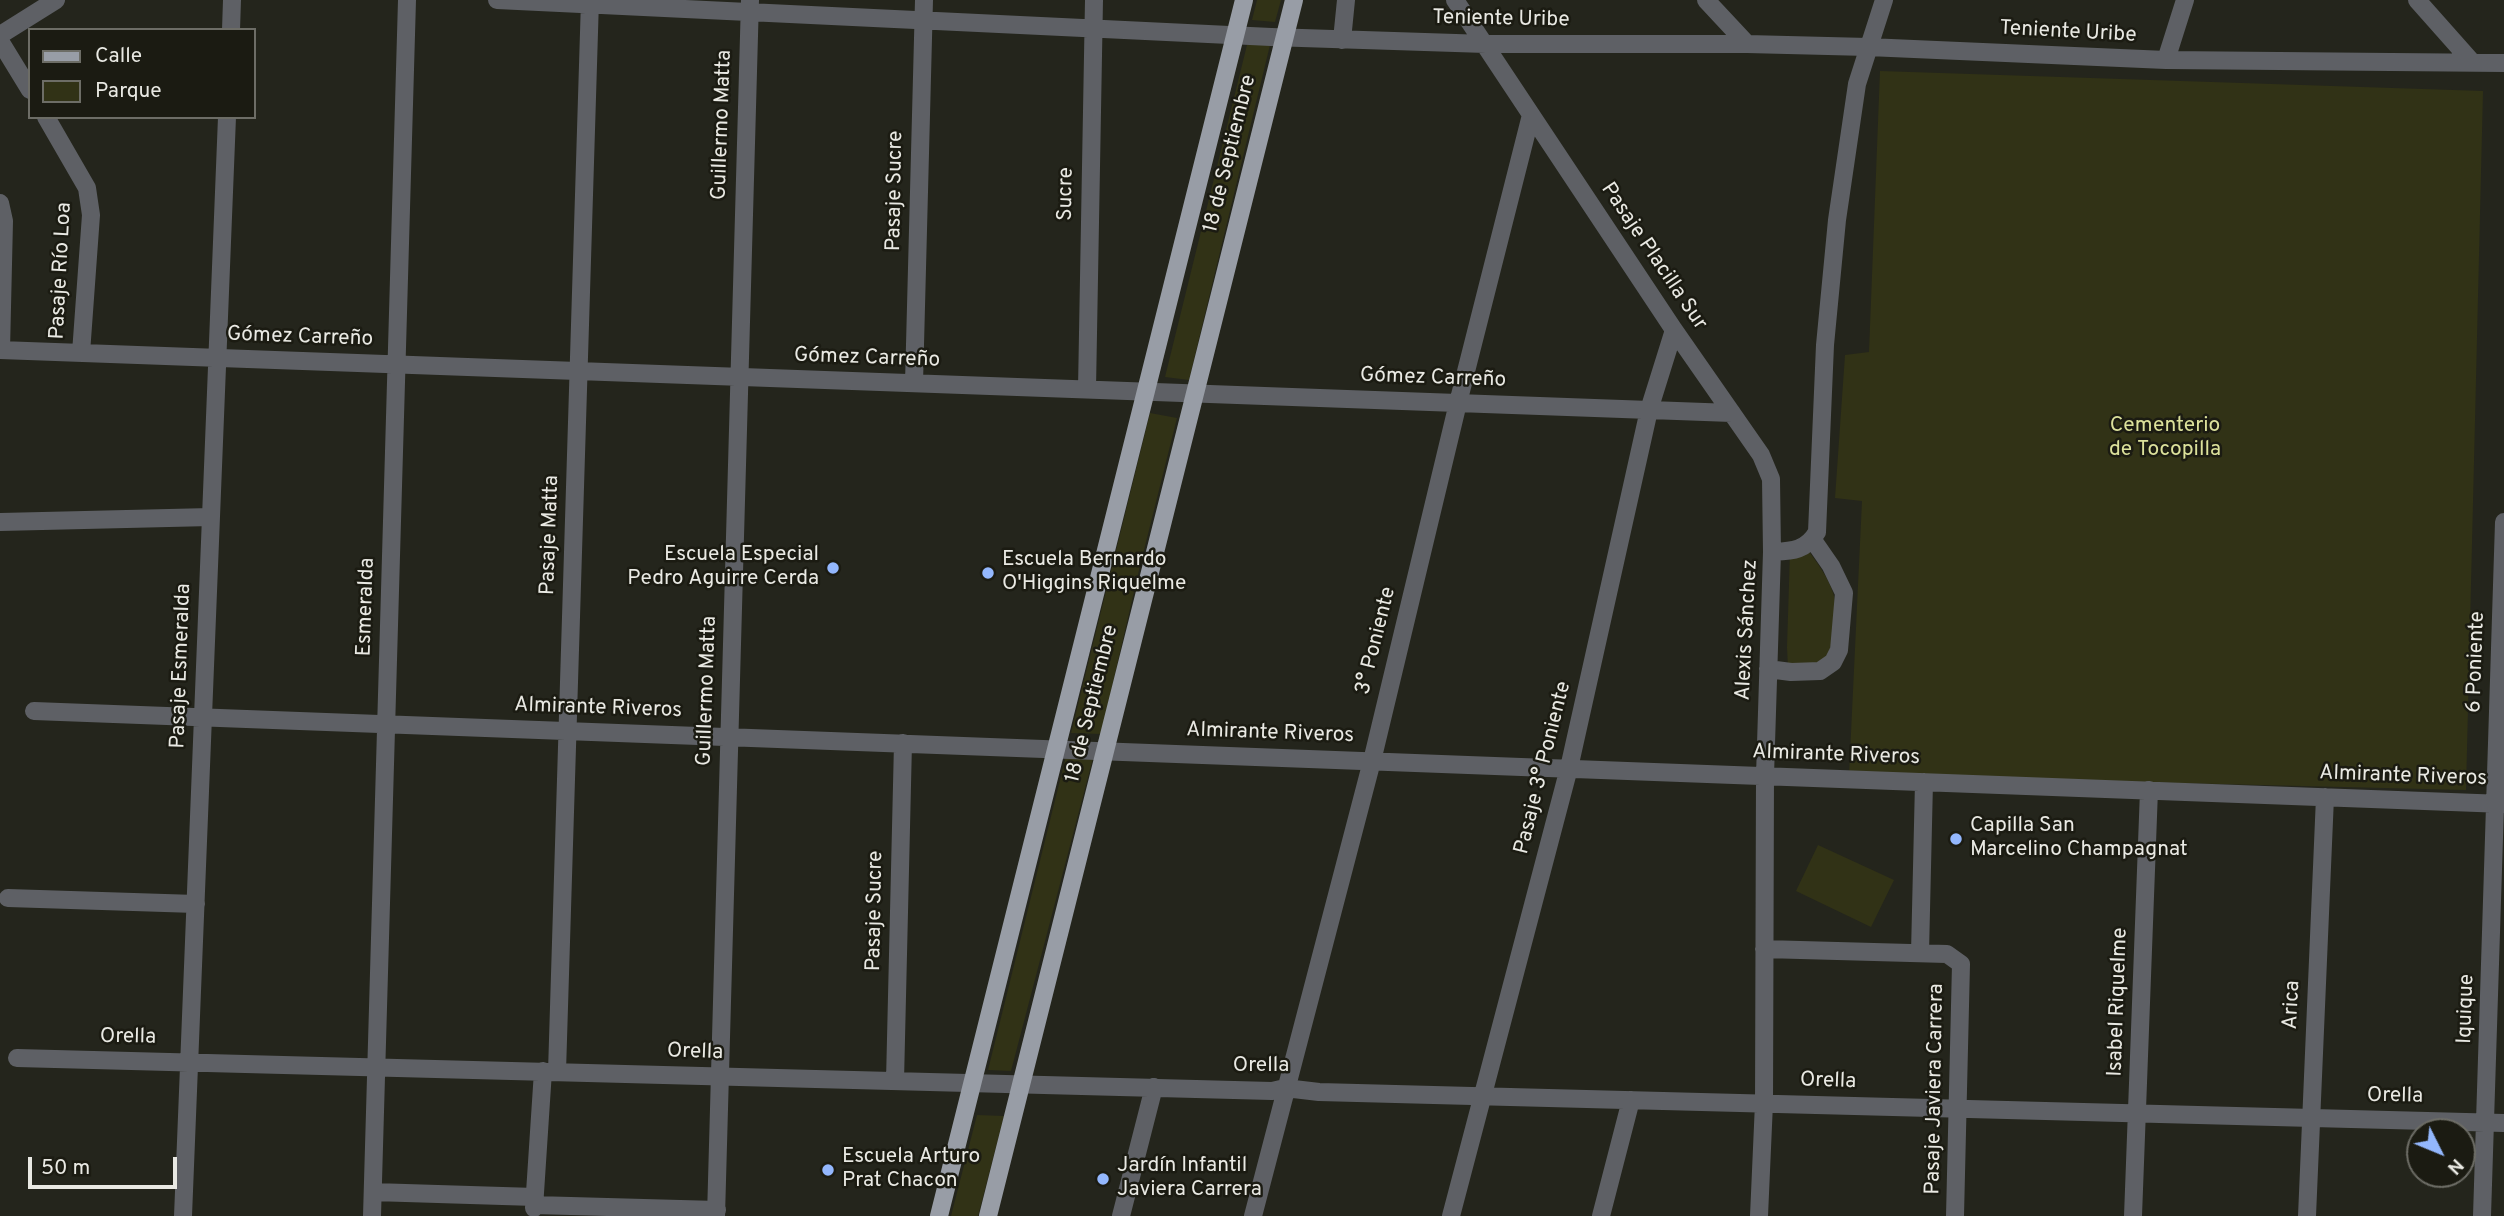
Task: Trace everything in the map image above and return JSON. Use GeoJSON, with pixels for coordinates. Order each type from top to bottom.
{"type":"FeatureCollection","features":[{"type":"Feature","properties":{"kind":"main road","name":"18 de Septiembre"},"geometry":{"type":"LineString","coordinates":[[939,1216],[1244,0]]}},
{"type":"Feature","properties":{"kind":"main road","name":"18 de Septiembre"},"geometry":{"type":"LineString","coordinates":[[988,1216],[1294,0]]}},
{"type":"Feature","properties":{"kind":"street"},"geometry":{"type":"LineString","coordinates":[[0,34],[56,0]]}},
{"type":"Feature","properties":{"kind":"street"},"geometry":{"type":"LineString","coordinates":[[231,28],[232,0]]}},
{"type":"Feature","properties":{"kind":"street","name":"Esmeralda"},"geometry":{"type":"LineString","coordinates":[[372,1216],[407,0]]}},
{"type":"Feature","properties":{"kind":"street","name":"Teniente Uribe"},"geometry":{"type":"LineString","coordinates":[[497,0],[749,6],[923,20],[1342,40],[1486,44],[1747,44],[2166,60],[2504,63]]}},
{"type":"Feature","properties":{"kind":"street","name":"Pasaje Sucre"},"geometry":{"type":"LineString","coordinates":[[914,383],[924,0]]}},
{"type":"Feature","properties":{"kind":"street","name":"Sucre"},"geometry":{"type":"LineString","coordinates":[[1087,389],[1094,0]]}},
{"type":"Feature","properties":{"kind":"street"},"geometry":{"type":"LineString","coordinates":[[1342,40],[1346,0]]}},
{"type":"Feature","properties":{"kind":"street","name":"Pasaje Placilla Sur"},"geometry":{"type":"LineString","coordinates":[[1455,0],[1767,466],[1771,479],[1772,552]]}},
{"type":"Feature","properties":{"kind":"street"},"geometry":{"type":"LineString","coordinates":[[1706,0],[1747,44]]}},
{"type":"Feature","properties":{"kind":"street"},"geometry":{"type":"LineString","coordinates":[[1768,669],[1791,672],[1820,671],[1833,662],[1839,650],[1844,593],[1831,566],[1813,540],[1819,521],[1825,345],[1837,220],[1857,84],[1884,0]]}},
{"type":"Feature","properties":{"kind":"street"},"geometry":{"type":"LineString","coordinates":[[2166,60],[2185,0]]}},
{"type":"Feature","properties":{"kind":"street"},"geometry":{"type":"LineString","coordinates":[[2417,0],[2472,62]]}},
{"type":"Feature","properties":{"kind":"street","name":"Pasaje Matta"},"geometry":{"type":"LineString","coordinates":[[534,1206],[550,1072],[567,731],[590,2]]}},
{"type":"Feature","properties":{"kind":"street","name":"Guillermo Matta"},"geometry":{"type":"LineString","coordinates":[[716,1213],[749,6]]}},
{"type":"Feature","properties":{"kind":"street"},"geometry":{"type":"LineString","coordinates":[[0,41],[28,87]]}},
{"type":"Feature","properties":{"kind":"street","name":"3° Poniente"},"geometry":{"type":"LineString","coordinates":[[1253,1216],[1372,761],[1458,403],[1531,116]]}},
{"type":"Feature","properties":{"kind":"street","name":"Pasaje Río Loa"},"geometry":{"type":"LineString","coordinates":[[47,119],[87,188],[91,215],[81,353]]}},
{"type":"Feature","properties":{"kind":"street","name":"Pasaje Esmeralda"},"geometry":{"type":"LineString","coordinates":[[183,1216],[227,119]]}},
{"type":"Feature","properties":{"kind":"street"},"geometry":{"type":"LineString","coordinates":[[0,203],[4,221],[0,350]]}},
{"type":"Feature","properties":{"kind":"street","name":"Pasaje 3° Poniente"},"geometry":{"type":"LineString","coordinates":[[1451,1216],[1569,768],[1649,410],[1674,330]]}},
{"type":"Feature","properties":{"kind":"street","name":"Gómez Carreño"},"geometry":{"type":"LineString","coordinates":[[0,350],[1732,412]]}},
{"type":"Feature","properties":{"kind":"street"},"geometry":{"type":"LineString","coordinates":[[0,522],[211,517]]}},
{"type":"Feature","properties":{"kind":"street","name":"6 Poniente"},"geometry":{"type":"LineString","coordinates":[[2500,804],[2504,522]]}},
{"type":"Feature","properties":{"kind":"street","name":"Alexis Sánchez"},"geometry":{"type":"LineString","coordinates":[[1759,1216],[1763,1103],[1765,776],[1772,552],[1796,551],[1813,540]]}},
{"type":"Feature","properties":{"kind":"street","name":"Almirante Riveros"},"geometry":{"type":"LineString","coordinates":[[34,711],[2500,804]]}},
{"type":"Feature","properties":{"kind":"street","name":"Pasaje Sucre"},"geometry":{"type":"LineString","coordinates":[[895,1080],[903,743]]}},
{"type":"Feature","properties":{"kind":"street","name":"Pasaje Javiera Carrera"},"geometry":{"type":"LineString","coordinates":[[1924,782],[1920,953],[1947,954],[1961,964],[1955,1216]]}},
{"type":"Feature","properties":{"kind":"street","name":"Isabel Riquelme"},"geometry":{"type":"LineString","coordinates":[[2133,1216],[2150,790]]}},
{"type":"Feature","properties":{"kind":"street","name":"Arica"},"geometry":{"type":"LineString","coordinates":[[2307,1216],[2325,797]]}},
{"type":"Feature","properties":{"kind":"street","name":"Iquique"},"geometry":{"type":"LineString","coordinates":[[2482,1216],[2500,804]]}},
{"type":"Feature","properties":{"kind":"street"},"geometry":{"type":"LineString","coordinates":[[8,898],[196,904]]}},
{"type":"Feature","properties":{"kind":"street"},"geometry":{"type":"LineString","coordinates":[[1764,948],[1920,953]]}},
{"type":"Feature","properties":{"kind":"street","name":"Orella"},"geometry":{"type":"LineString","coordinates":[[17,1058],[1272,1091],[1285,1088],[1319,1092],[2504,1123]]}},
{"type":"Feature","properties":{"kind":"street"},"geometry":{"type":"LineString","coordinates":[[1121,1216],[1154,1087]]}},
{"type":"Feature","properties":{"kind":"street"},"geometry":{"type":"LineString","coordinates":[[1601,1216],[1631,1100]]}},
{"type":"Feature","properties":{"kind":"street"},"geometry":{"type":"LineString","coordinates":[[373,1192],[592,1211],[716,1213]]}},
{"type":"Feature","properties":{"kind":"green space"},"geometry":{"type":"Polygon","coordinates":[[[1257,0],[1281,0],[1275,22],[1252,20],[1257,0]]]}},
{"type":"Feature","properties":{"kind":"green space"},"geometry":{"type":"Polygon","coordinates":[[[1247,45],[1270,45],[1189,380],[1165,377],[1247,45]]]}},
{"type":"Feature","properties":{"kind":"green space","name":"Cementerio de Tocopilla"},"geometry":{"type":"Polygon","coordinates":[[[1880,71],[2483,91],[2466,790],[1849,775],[1862,501],[1835,498],[1845,355],[1869,352],[1880,71]]]}},
{"type":"Feature","properties":{"kind":"green space"},"geometry":{"type":"Polygon","coordinates":[[[1150,413],[1177,418],[1101,734],[1071,733],[1150,413]]]}},
{"type":"Feature","properties":{"kind":"green space"},"geometry":{"type":"Polygon","coordinates":[[[1808,550],[1825,576],[1835,600],[1832,638],[1826,663],[1788,668],[1790,552],[1808,550]]]}},
{"type":"Feature","properties":{"kind":"green space"},"geometry":{"type":"Polygon","coordinates":[[[1067,752],[1094,754],[1011,1071],[988,1070],[1067,752]]]}},
{"type":"Feature","properties":{"kind":"green space"},"geometry":{"type":"Polygon","coordinates":[[[1818,845],[1894,880],[1871,927],[1796,891],[1818,845]]]}},
{"type":"Feature","properties":{"kind":"green space"},"geometry":{"type":"Polygon","coordinates":[[[977,1115],[1004,1116],[978,1216],[951,1216],[977,1115]]]}},
{"type":"Feature","properties":{"kind":"place","name":"Escuela Especial Pedro Aguirre Cerda"},"geometry":{"type":"Point","coordinates":[833,568]}},
{"type":"Feature","properties":{"kind":"place","name":"Escuela Bernardo O'Higgins Riquelme"},"geometry":{"type":"Point","coordinates":[988,573]}},
{"type":"Feature","properties":{"kind":"place","name":"Capilla San Marcelino Champagnat"},"geometry":{"type":"Point","coordinates":[1956,839]}},
{"type":"Feature","properties":{"kind":"place","name":"Escuela Arturo Prat Chacon"},"geometry":{"type":"Point","coordinates":[828,1170]}},
{"type":"Feature","properties":{"kind":"place","name":"Jardín Infantil Javiera Carrera"},"geometry":{"type":"Point","coordinates":[1103,1179]}}]}
